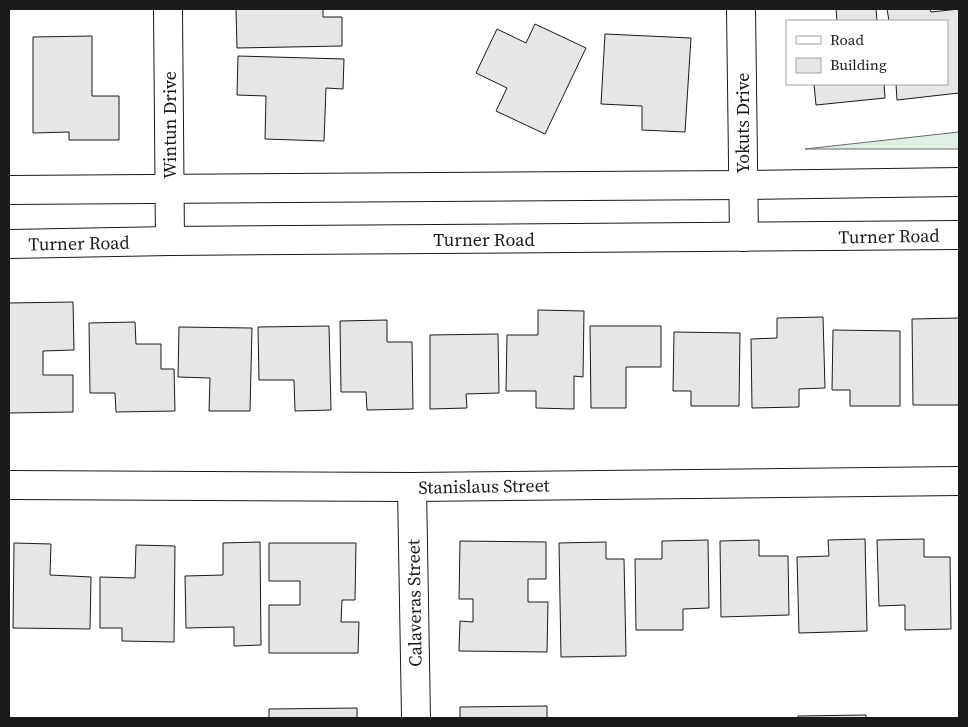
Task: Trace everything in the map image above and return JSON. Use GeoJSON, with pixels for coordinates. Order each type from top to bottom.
{"type":"FeatureCollection","features":[{"type":"Feature","properties":{"kind":"main road","name":"Wintun Drive"},"geometry":{"type":"LineString","coordinates":[[168,9],[170,241]]}},
{"type":"Feature","properties":{"kind":"main road","name":"Yokuts Drive"},"geometry":{"type":"LineString","coordinates":[[742,9],[744,237]]}},
{"type":"Feature","properties":{"kind":"main road"},"geometry":{"type":"LineString","coordinates":[[9,190],[959,182]]}},
{"type":"Feature","properties":{"kind":"main road","name":"Turner Road"},"geometry":{"type":"LineString","coordinates":[[9,244],[959,235]]}},
{"type":"Feature","properties":{"kind":"main road","name":"Stanislaus Street"},"geometry":{"type":"LineString","coordinates":[[9,486],[412,487],[959,481]]}},
{"type":"Feature","properties":{"kind":"main road","name":"Calaveras Street"},"geometry":{"type":"LineString","coordinates":[[412,487],[416,718]]}},
{"type":"Feature","properties":{"kind":"green space"},"geometry":{"type":"Polygon","coordinates":[[[959,132],[959,149],[805,149],[959,132]]]}},
{"type":"Feature","properties":{"kind":"building"},"geometry":{"type":"Polygon","coordinates":[[[236,9],[323,9],[323,17],[342,17],[342,46],[237,48],[236,9]]]}},
{"type":"Feature","properties":{"kind":"building"},"geometry":{"type":"Polygon","coordinates":[[[836,9],[876,9],[877,20],[837,20],[836,9]]]}},
{"type":"Feature","properties":{"kind":"building"},"geometry":{"type":"Polygon","coordinates":[[[887,9],[930,9],[931,12],[959,9],[959,93],[897,100],[896,85],[948,85],[948,20],[889,20],[887,9]]]}},
{"type":"Feature","properties":{"kind":"building"},"geometry":{"type":"Polygon","coordinates":[[[535,24],[586,48],[545,134],[496,111],[507,88],[476,73],[497,29],[526,43],[535,24]]]}},
{"type":"Feature","properties":{"kind":"building"},"geometry":{"type":"Polygon","coordinates":[[[605,34],[691,38],[685,132],[642,130],[642,106],[601,104],[605,34]]]}},
{"type":"Feature","properties":{"kind":"building"},"geometry":{"type":"Polygon","coordinates":[[[92,36],[92,96],[119,96],[119,140],[69,140],[69,132],[33,133],[33,37],[92,36]]]}},
{"type":"Feature","properties":{"kind":"building"},"geometry":{"type":"Polygon","coordinates":[[[238,56],[344,59],[343,89],[326,88],[324,141],[265,139],[266,96],[237,95],[238,56]]]}},
{"type":"Feature","properties":{"kind":"building"},"geometry":{"type":"Polygon","coordinates":[[[814,85],[884,85],[885,98],[816,105],[814,85]]]}},
{"type":"Feature","properties":{"kind":"building"},"geometry":{"type":"Polygon","coordinates":[[[73,302],[74,350],[43,351],[43,375],[73,375],[73,412],[9,413],[9,303],[73,302]]]}},
{"type":"Feature","properties":{"kind":"building"},"geometry":{"type":"Polygon","coordinates":[[[538,310],[584,311],[583,377],[574,376],[574,409],[536,408],[536,391],[506,391],[507,335],[538,335],[538,310]]]}},
{"type":"Feature","properties":{"kind":"building"},"geometry":{"type":"Polygon","coordinates":[[[823,317],[825,388],[799,389],[799,407],[752,408],[751,339],[777,338],[777,318],[823,317]]]}},
{"type":"Feature","properties":{"kind":"building"},"geometry":{"type":"Polygon","coordinates":[[[959,318],[959,405],[913,405],[912,319],[959,318]]]}},
{"type":"Feature","properties":{"kind":"building"},"geometry":{"type":"Polygon","coordinates":[[[387,320],[387,342],[412,342],[413,409],[367,410],[366,392],[341,392],[340,321],[387,320]]]}},
{"type":"Feature","properties":{"kind":"building"},"geometry":{"type":"Polygon","coordinates":[[[135,322],[136,344],[161,344],[161,369],[174,369],[175,411],[116,412],[115,393],[90,393],[89,323],[135,322]]]}},
{"type":"Feature","properties":{"kind":"building"},"geometry":{"type":"Polygon","coordinates":[[[329,326],[331,410],[295,411],[294,380],[259,380],[258,327],[329,326]]]}},
{"type":"Feature","properties":{"kind":"building"},"geometry":{"type":"Polygon","coordinates":[[[590,326],[661,326],[661,367],[626,367],[626,408],[591,408],[590,326]]]}},
{"type":"Feature","properties":{"kind":"building"},"geometry":{"type":"Polygon","coordinates":[[[179,327],[252,328],[250,411],[209,411],[210,378],[178,377],[179,327]]]}},
{"type":"Feature","properties":{"kind":"building"},"geometry":{"type":"Polygon","coordinates":[[[833,330],[900,331],[900,406],[850,406],[850,390],[832,390],[833,330]]]}},
{"type":"Feature","properties":{"kind":"building"},"geometry":{"type":"Polygon","coordinates":[[[674,332],[740,333],[739,406],[691,406],[691,391],[673,391],[674,332]]]}},
{"type":"Feature","properties":{"kind":"building"},"geometry":{"type":"Polygon","coordinates":[[[498,334],[499,393],[466,394],[467,408],[430,409],[430,335],[498,334]]]}},
{"type":"Feature","properties":{"kind":"building"},"geometry":{"type":"Polygon","coordinates":[[[865,539],[867,631],[799,633],[797,557],[829,556],[828,540],[865,539]]]}},
{"type":"Feature","properties":{"kind":"building"},"geometry":{"type":"Polygon","coordinates":[[[924,539],[924,557],[950,557],[951,629],[905,630],[905,605],[879,606],[877,540],[924,539]]]}},
{"type":"Feature","properties":{"kind":"building"},"geometry":{"type":"Polygon","coordinates":[[[708,540],[709,608],[683,609],[683,630],[636,630],[635,559],[662,559],[662,541],[708,540]]]}},
{"type":"Feature","properties":{"kind":"building"},"geometry":{"type":"Polygon","coordinates":[[[759,540],[759,556],[788,556],[789,615],[721,617],[720,541],[759,540]]]}},
{"type":"Feature","properties":{"kind":"building"},"geometry":{"type":"Polygon","coordinates":[[[460,541],[546,542],[546,579],[528,579],[528,602],[548,602],[547,652],[459,651],[460,621],[473,622],[473,599],[459,599],[460,541]]]}},
{"type":"Feature","properties":{"kind":"building"},"geometry":{"type":"Polygon","coordinates":[[[260,542],[261,645],[234,646],[234,627],[186,628],[185,576],[223,575],[223,543],[260,542]]]}},
{"type":"Feature","properties":{"kind":"building"},"geometry":{"type":"Polygon","coordinates":[[[606,542],[606,559],[624,559],[626,656],[561,657],[559,543],[606,542]]]}},
{"type":"Feature","properties":{"kind":"building"},"geometry":{"type":"Polygon","coordinates":[[[14,543],[51,544],[50,575],[91,577],[90,629],[13,628],[14,543]]]}},
{"type":"Feature","properties":{"kind":"building"},"geometry":{"type":"Polygon","coordinates":[[[269,543],[356,543],[355,600],[342,600],[341,622],[359,622],[358,653],[269,653],[269,605],[300,605],[300,581],[269,581],[269,543]]]}},
{"type":"Feature","properties":{"kind":"building"},"geometry":{"type":"Polygon","coordinates":[[[136,545],[175,546],[174,642],[122,641],[122,628],[100,628],[100,577],[135,578],[136,545]]]}},
{"type":"Feature","properties":{"kind":"building"},"geometry":{"type":"Polygon","coordinates":[[[547,706],[547,718],[460,718],[460,707],[547,706]]]}},
{"type":"Feature","properties":{"kind":"building"},"geometry":{"type":"Polygon","coordinates":[[[357,708],[357,718],[269,718],[269,709],[357,708]]]}},
{"type":"Feature","properties":{"kind":"building"},"geometry":{"type":"Polygon","coordinates":[[[866,715],[866,718],[798,718],[798,716],[866,715]]]}}]}
